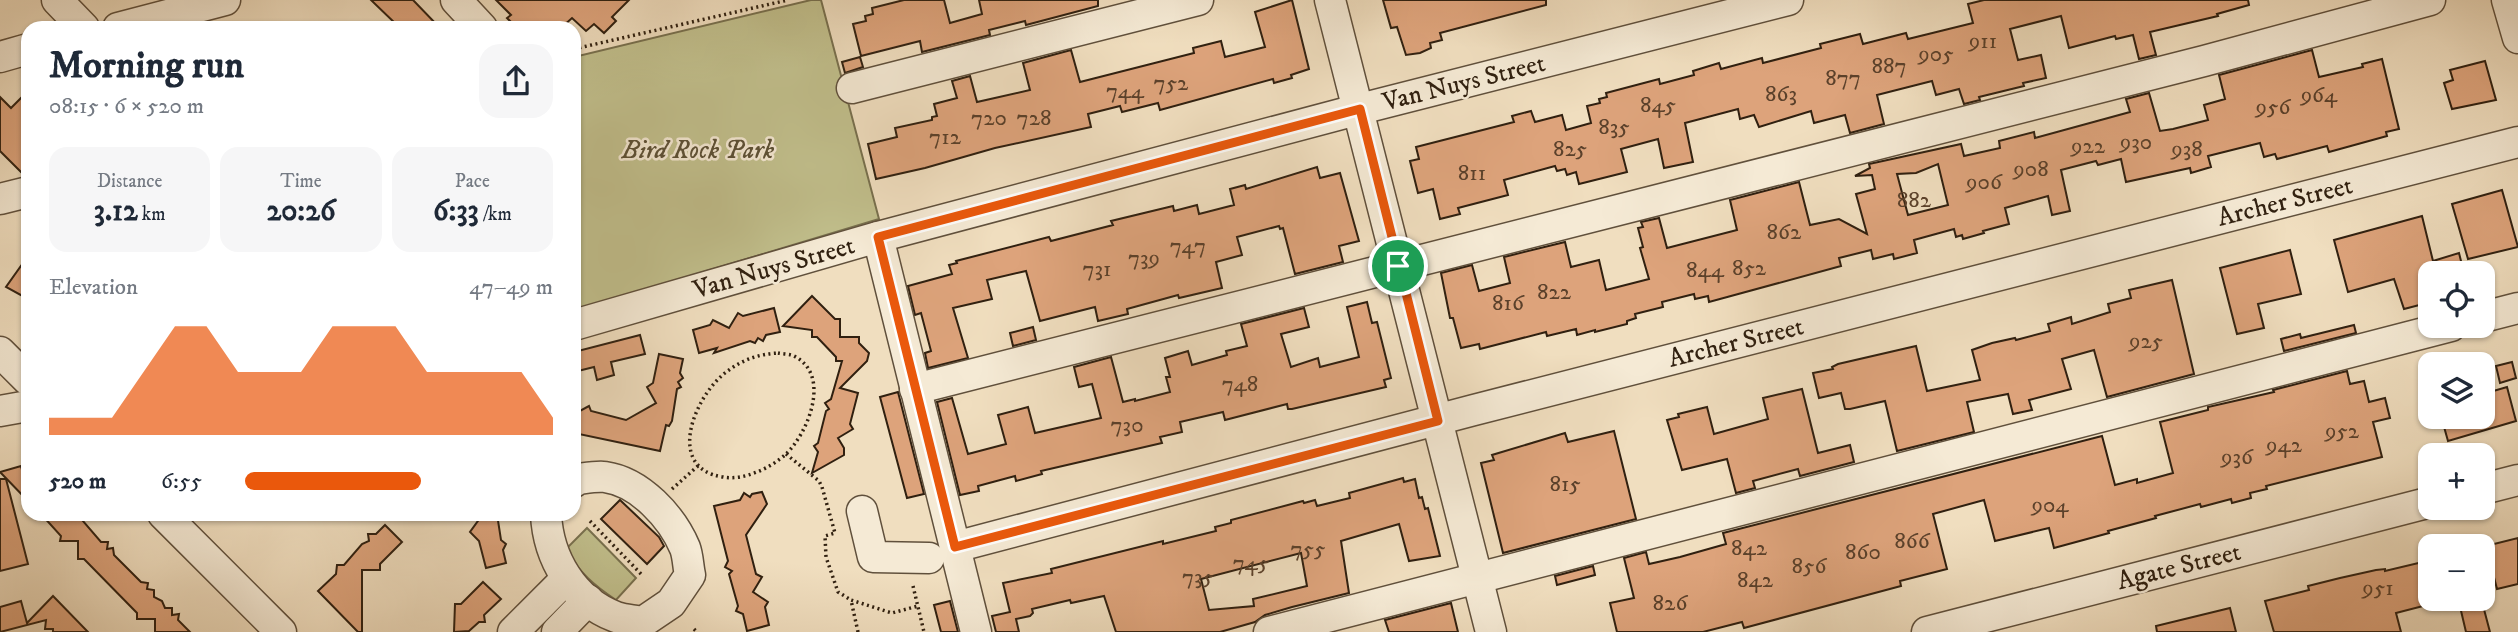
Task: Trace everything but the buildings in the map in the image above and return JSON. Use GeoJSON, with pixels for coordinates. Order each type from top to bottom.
{"type":"FeatureCollection","features":[{"type":"Feature","properties":{"kind":"street"},"geometry":{"type":"LineString","coordinates":[[57,0],[78,21]]}},
{"type":"Feature","properties":{"kind":"street"},"geometry":{"type":"LineString","coordinates":[[145,21],[225,0]]}},
{"type":"Feature","properties":{"kind":"street"},"geometry":{"type":"LineString","coordinates":[[456,0],[476,21]]}},
{"type":"Feature","properties":{"kind":"street"},"geometry":{"type":"LineString","coordinates":[[852,88],[1198,0]]}},
{"type":"Feature","properties":{"kind":"street"},"geometry":{"type":"LineString","coordinates":[[1330,0],[1360,109],[1491,632]]}},
{"type":"Feature","properties":{"kind":"street","name":"Van Nuys Street"},"geometry":{"type":"LineString","coordinates":[[581,323],[878,237],[1360,109],[1788,0]]}},
{"type":"Feature","properties":{"kind":"street"},"geometry":{"type":"LineString","coordinates":[[915,389],[2204,61],[2430,0]]}},
{"type":"Feature","properties":{"kind":"street"},"geometry":{"type":"LineString","coordinates":[[2507,0],[2518,38]]}},
{"type":"Feature","properties":{"kind":"street"},"geometry":{"type":"LineString","coordinates":[[0,57],[21,51]]}},
{"type":"Feature","properties":{"kind":"street","name":"Archer Street"},"geometry":{"type":"LineString","coordinates":[[862,511],[873,557],[1438,421],[2518,142]]}},
{"type":"Feature","properties":{"kind":"street"},"geometry":{"type":"LineString","coordinates":[[0,199],[21,194]]}},
{"type":"Feature","properties":{"kind":"street"},"geometry":{"type":"LineString","coordinates":[[878,237],[915,389],[944,541],[965,586],[976,632]]}},
{"type":"Feature","properties":{"kind":"street"},"geometry":{"type":"LineString","coordinates":[[2495,314],[2518,308]]}},
{"type":"Feature","properties":{"kind":"street"},"geometry":{"type":"LineString","coordinates":[[1269,632],[2418,335]]}},
{"type":"Feature","properties":{"kind":"street"},"geometry":{"type":"LineString","coordinates":[[0,352],[21,373]]}},
{"type":"Feature","properties":{"kind":"street"},"geometry":{"type":"LineString","coordinates":[[0,411],[21,407]]}},
{"type":"Feature","properties":{"kind":"street"},"geometry":{"type":"LineString","coordinates":[[546,521],[553,554],[566,579],[588,600],[615,617],[643,622],[671,603],[690,575],[686,551],[674,526],[640,492],[604,477],[581,479]]}},
{"type":"Feature","properties":{"kind":"street"},"geometry":{"type":"LineString","coordinates":[[2495,486],[2518,480]]}},
{"type":"Feature","properties":{"kind":"street","name":"Agate Street"},"geometry":{"type":"LineString","coordinates":[[1927,632],[2418,505]]}},
{"type":"Feature","properties":{"kind":"street"},"geometry":{"type":"LineString","coordinates":[[170,521],[281,632]]}},
{"type":"Feature","properties":{"kind":"street"},"geometry":{"type":"LineString","coordinates":[[513,632],[566,579]]}},
{"type":"Feature","properties":{"kind":"street"},"geometry":{"type":"LineString","coordinates":[[557,632],[588,600]]}},
{"type":"Feature","properties":{"kind":"path"},"geometry":{"type":"LineString","coordinates":[[581,47],[788,0]]}},
{"type":"Feature","properties":{"kind":"path"},"geometry":{"type":"LineString","coordinates":[[762,354],[794,356],[811,376],[813,405],[807,422],[786,454],[748,475],[730,478],[706,472],[699,465],[689,444],[689,429],[703,398],[727,371],[762,354]]}},
{"type":"Feature","properties":{"kind":"path"},"geometry":{"type":"LineString","coordinates":[[786,454],[819,481],[822,487],[835,533],[825,536],[826,557],[838,592],[851,600],[892,613],[918,606]]}},
{"type":"Feature","properties":{"kind":"path"},"geometry":{"type":"LineString","coordinates":[[672,490],[699,465]]}},
{"type":"Feature","properties":{"kind":"path"},"geometry":{"type":"LineString","coordinates":[[590,521],[643,576]]}},
{"type":"Feature","properties":{"kind":"path"},"geometry":{"type":"LineString","coordinates":[[913,586],[924,632]]}},
{"type":"Feature","properties":{"kind":"path"},"geometry":{"type":"LineString","coordinates":[[851,600],[858,632]]}},
{"type":"Feature","properties":{"kind":"green space","name":"Bird Rock Park"},"geometry":{"type":"Polygon","coordinates":[[[811,0],[821,0],[879,219],[581,309],[581,55],[811,0]]]}},
{"type":"Feature","properties":{"kind":"green space"},"geometry":{"type":"Polygon","coordinates":[[[587,528],[636,578],[616,600],[588,578],[565,550],[587,528]]]}},
{"type":"Feature","properties":{"kind":"route"},"geometry":{"type":"LineString","coordinates":[[1360,109],[1398,266],[1438,421],[955,547],[878,237],[1360,109]]}}]}
